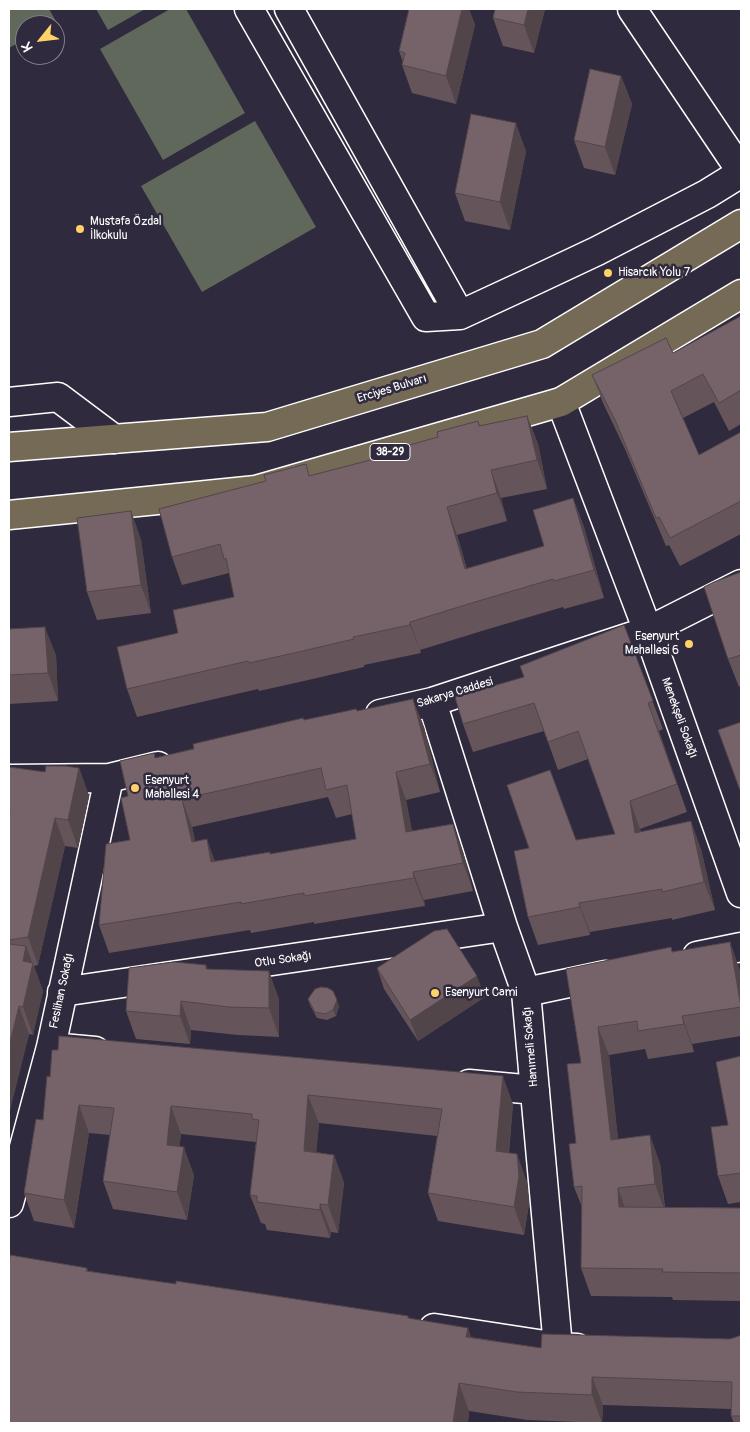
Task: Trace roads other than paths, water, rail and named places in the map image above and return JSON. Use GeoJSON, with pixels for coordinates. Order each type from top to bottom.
{"type":"FeatureCollection","features":[{"type":"Feature","properties":{"kind":"highway","name":"Erciyes Bulvarı"},"geometry":{"type":"LineString","coordinates":[[9,447],[267,427],[542,344],[741,224]]}},
{"type":"Feature","properties":{"kind":"highway","name":"38-29"},"geometry":{"type":"LineString","coordinates":[[9,515],[256,490],[561,402],[741,294]]}},
{"type":"Feature","properties":{"kind":"street"},"geometry":{"type":"LineString","coordinates":[[249,9],[426,317],[460,315],[597,250],[707,194],[741,172],[632,9]]}},
{"type":"Feature","properties":{"kind":"street"},"geometry":{"type":"LineString","coordinates":[[289,9],[460,315]]}},
{"type":"Feature","properties":{"kind":"street"},"geometry":{"type":"LineString","coordinates":[[9,402],[58,397],[114,439]]}},
{"type":"Feature","properties":{"kind":"street","name":"Menekşeli Sokağı"},"geometry":{"type":"LineString","coordinates":[[561,402],[648,631],[741,893]]}},
{"type":"Feature","properties":{"kind":"street","name":"Sakarya Caddesi"},"geometry":{"type":"LineString","coordinates":[[354,720],[432,702],[648,631],[741,584]]}},
{"type":"Feature","properties":{"kind":"street","name":"Hanımeli Sokağı"},"geometry":{"type":"LineString","coordinates":[[432,702],[503,927],[526,992],[558,1347]]}},
{"type":"Feature","properties":{"kind":"street"},"geometry":{"type":"LineString","coordinates":[[9,779],[109,778],[180,761]]}},
{"type":"Feature","properties":{"kind":"street","name":"Feslihan Sokağı"},"geometry":{"type":"LineString","coordinates":[[9,1203],[50,1047],[109,778]]}},
{"type":"Feature","properties":{"kind":"street","name":"Otlu Sokağı"},"geometry":{"type":"LineString","coordinates":[[62,992],[503,927]]}},
{"type":"Feature","properties":{"kind":"street"},"geometry":{"type":"LineString","coordinates":[[673,961],[741,947]]}},
{"type":"Feature","properties":{"kind":"street"},"geometry":{"type":"LineString","coordinates":[[526,992],[634,970]]}},
{"type":"Feature","properties":{"kind":"street"},"geometry":{"type":"LineString","coordinates":[[50,1047],[120,1053]]}},
{"type":"Feature","properties":{"kind":"street"},"geometry":{"type":"LineString","coordinates":[[446,1082],[535,1090]]}},
{"type":"Feature","properties":{"kind":"street"},"geometry":{"type":"LineString","coordinates":[[411,1325],[558,1347],[597,1348]]}},
{"type":"Feature","properties":{"kind":"place","name":"Mustafa Özdal İlkokulu"},"geometry":{"type":"Point","coordinates":[80,229]}},
{"type":"Feature","properties":{"kind":"place","name":"Hisarcık Yolu 7"},"geometry":{"type":"Point","coordinates":[608,273]}},
{"type":"Feature","properties":{"kind":"place","name":"Esenyurt Mahallesi 6"},"geometry":{"type":"Point","coordinates":[689,644]}},
{"type":"Feature","properties":{"kind":"place","name":"Esenyurt Mahallesi 4"},"geometry":{"type":"Point","coordinates":[135,788]}},
{"type":"Feature","properties":{"kind":"place","name":"Esenyurt Cami"},"geometry":{"type":"Point","coordinates":[435,993]}}]}
